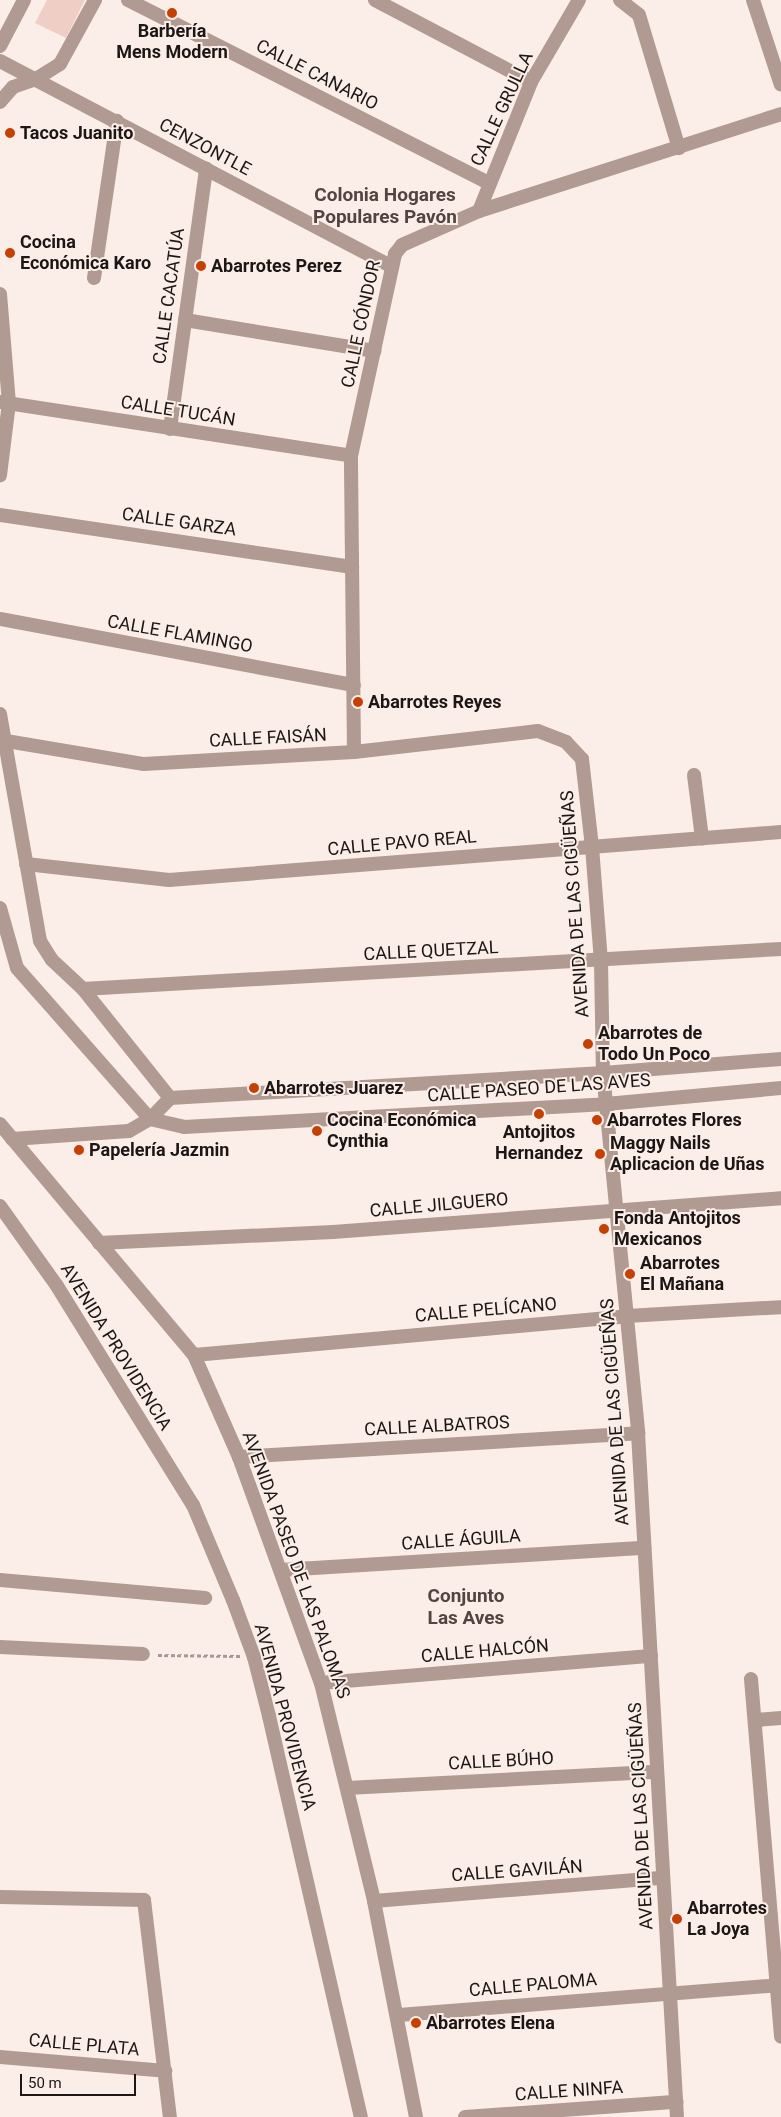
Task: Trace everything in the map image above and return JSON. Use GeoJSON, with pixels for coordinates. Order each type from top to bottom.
{"type":"FeatureCollection","features":[{"type":"Feature","properties":{"kind":"street"},"geometry":{"type":"LineString","coordinates":[[0,46],[24,0]]}},
{"type":"Feature","properties":{"kind":"street"},"geometry":{"type":"LineString","coordinates":[[0,102],[13,87],[50,72],[68,54],[94,0]]}},
{"type":"Feature","properties":{"kind":"street","name":"CALLE CANARIO"},"geometry":{"type":"LineString","coordinates":[[128,0],[489,183]]}},
{"type":"Feature","properties":{"kind":"street"},"geometry":{"type":"LineString","coordinates":[[376,0],[531,82]]}},
{"type":"Feature","properties":{"kind":"street","name":"CALLE GRULLA"},"geometry":{"type":"LineString","coordinates":[[478,211],[531,82],[579,0]]}},
{"type":"Feature","properties":{"kind":"street"},"geometry":{"type":"LineString","coordinates":[[620,0],[639,15],[678,148]]}},
{"type":"Feature","properties":{"kind":"street"},"geometry":{"type":"LineString","coordinates":[[753,0],[781,85]]}},
{"type":"Feature","properties":{"kind":"street","name":"CENZONTLE"},"geometry":{"type":"LineString","coordinates":[[0,61],[392,267]]}},
{"type":"Feature","properties":{"kind":"street","name":"CALLE CÓNDOR"},"geometry":{"type":"LineString","coordinates":[[354,752],[351,456],[392,267],[402,245],[478,211],[781,114]]}},
{"type":"Feature","properties":{"kind":"street"},"geometry":{"type":"LineString","coordinates":[[94,278],[117,121]]}},
{"type":"Feature","properties":{"kind":"street","name":"CALLE CACATÚA"},"geometry":{"type":"LineString","coordinates":[[170,429],[206,168]]}},
{"type":"Feature","properties":{"kind":"street"},"geometry":{"type":"LineString","coordinates":[[0,294],[5,403],[0,475]]}},
{"type":"Feature","properties":{"kind":"street"},"geometry":{"type":"LineString","coordinates":[[185,320],[374,351]]}},
{"type":"Feature","properties":{"kind":"street","name":"CALLE TUCÁN"},"geometry":{"type":"LineString","coordinates":[[5,403],[351,456]]}},
{"type":"Feature","properties":{"kind":"street","name":"CALLE GARZA"},"geometry":{"type":"LineString","coordinates":[[0,515],[352,567]]}},
{"type":"Feature","properties":{"kind":"street","name":"CALLE FLAMINGO"},"geometry":{"type":"LineString","coordinates":[[0,619],[354,685]]}},
{"type":"Feature","properties":{"kind":"street"},"geometry":{"type":"LineString","coordinates":[[0,714],[2,740],[40,941],[52,960],[83,989],[170,1098],[150,1120],[129,1131],[12,1139]]}},
{"type":"Feature","properties":{"kind":"street","name":"CALLE FAISÁN"},"geometry":{"type":"LineString","coordinates":[[2,740],[144,764],[354,752],[538,731]]}},
{"type":"Feature","properties":{"kind":"street","name":"AVENIDA DE LAS CIGÜEÑAS"},"geometry":{"type":"LineString","coordinates":[[538,731],[566,742],[582,759],[592,847],[601,961],[603,1073],[638,1433],[678,2117]]}},
{"type":"Feature","properties":{"kind":"street"},"geometry":{"type":"LineString","coordinates":[[694,775],[702,838]]}},
{"type":"Feature","properties":{"kind":"street","name":"CALLE PAVO REAL"},"geometry":{"type":"LineString","coordinates":[[26,864],[169,880],[781,832]]}},
{"type":"Feature","properties":{"kind":"street"},"geometry":{"type":"LineString","coordinates":[[0,908],[17,968],[150,1120]]}},
{"type":"Feature","properties":{"kind":"street","name":"CALLE QUETZAL"},"geometry":{"type":"LineString","coordinates":[[83,989],[601,961],[781,949]]}},
{"type":"Feature","properties":{"kind":"street","name":"CALLE PASEO DE LAS AVES"},"geometry":{"type":"LineString","coordinates":[[170,1098],[603,1073],[781,1059]]}},
{"type":"Feature","properties":{"kind":"street","name":"CALLE PASEO DE LAS AVES"},"geometry":{"type":"LineString","coordinates":[[150,1120],[184,1127],[606,1104],[781,1088]]}},
{"type":"Feature","properties":{"kind":"street","name":"AVENIDA PASEO DE LAS PALOMAS"},"geometry":{"type":"LineString","coordinates":[[0,1124],[194,1355],[239,1457],[321,1683],[374,1901],[399,2015],[416,2117]]}},
{"type":"Feature","properties":{"kind":"street","name":"CALLE JILGUERO"},"geometry":{"type":"LineString","coordinates":[[99,1242],[333,1232],[781,1198]]}},
{"type":"Feature","properties":{"kind":"street","name":"AVENIDA PROVIDENCIA"},"geometry":{"type":"LineString","coordinates":[[0,1206],[57,1286],[193,1505],[254,1657],[360,2117]]}},
{"type":"Feature","properties":{"kind":"street","name":"CALLE PELÍCANO"},"geometry":{"type":"LineString","coordinates":[[194,1355],[627,1316],[781,1307]]}},
{"type":"Feature","properties":{"kind":"street","name":"CALLE ALBATROS"},"geometry":{"type":"LineString","coordinates":[[239,1457],[638,1433]]}},
{"type":"Feature","properties":{"kind":"street","name":"CALLE ÁGUILA"},"geometry":{"type":"LineString","coordinates":[[281,1570],[644,1548]]}},
{"type":"Feature","properties":{"kind":"street"},"geometry":{"type":"LineString","coordinates":[[0,1580],[205,1598]]}},
{"type":"Feature","properties":{"kind":"street"},"geometry":{"type":"LineString","coordinates":[[0,1647],[143,1654]]}},
{"type":"Feature","properties":{"kind":"street","name":"CALLE HALCÓN"},"geometry":{"type":"LineString","coordinates":[[321,1683],[651,1656]]}},
{"type":"Feature","properties":{"kind":"street"},"geometry":{"type":"LineString","coordinates":[[751,1679],[757,1720],[779,1985],[781,2037]]}},
{"type":"Feature","properties":{"kind":"street"},"geometry":{"type":"LineString","coordinates":[[757,1720],[781,1718]]}},
{"type":"Feature","properties":{"kind":"street","name":"CALLE BÚHO"},"geometry":{"type":"LineString","coordinates":[[347,1788],[657,1772]]}},
{"type":"Feature","properties":{"kind":"street","name":"CALLE GAVILÁN"},"geometry":{"type":"LineString","coordinates":[[374,1901],[663,1878]]}},
{"type":"Feature","properties":{"kind":"street"},"geometry":{"type":"LineString","coordinates":[[0,1897],[144,1900],[170,2117]]}},
{"type":"Feature","properties":{"kind":"street","name":"CALLE PALOMA"},"geometry":{"type":"LineString","coordinates":[[399,2015],[670,1992],[779,1985]]}},
{"type":"Feature","properties":{"kind":"street","name":"CALLE PLATA"},"geometry":{"type":"LineString","coordinates":[[0,2057],[165,2071]]}},
{"type":"Feature","properties":{"kind":"street","name":"CALLE NINFA"},"geometry":{"type":"LineString","coordinates":[[465,2117],[676,2102]]}},
{"type":"Feature","properties":{"kind":"path"},"geometry":{"type":"LineString","coordinates":[[143,1654],[254,1657]]}},
{"type":"Feature","properties":{"kind":"shaded area"},"geometry":{"type":"Polygon","coordinates":[[[47,0],[85,0],[66,38],[35,23],[47,0]]]}},
{"type":"Feature","properties":{"kind":"place","name":"Barbería Mens Modern"},"geometry":{"type":"Point","coordinates":[172,13]}},
{"type":"Feature","properties":{"kind":"place","name":"Tacos Juanito"},"geometry":{"type":"Point","coordinates":[10,133]}},
{"type":"Feature","properties":{"kind":"place","name":"Cocina Económica Karo"},"geometry":{"type":"Point","coordinates":[10,253]}},
{"type":"Feature","properties":{"kind":"place","name":"Abarrotes Perez"},"geometry":{"type":"Point","coordinates":[201,266]}},
{"type":"Feature","properties":{"kind":"place","name":"Abarrotes Reyes"},"geometry":{"type":"Point","coordinates":[358,702]}},
{"type":"Feature","properties":{"kind":"place","name":"Abarrotes de Todo Un Poco"},"geometry":{"type":"Point","coordinates":[588,1044]}},
{"type":"Feature","properties":{"kind":"place","name":"Abarrotes Juarez"},"geometry":{"type":"Point","coordinates":[254,1088]}},
{"type":"Feature","properties":{"kind":"place","name":"Antojitos Hernandez"},"geometry":{"type":"Point","coordinates":[539,1114]}},
{"type":"Feature","properties":{"kind":"place","name":"Abarrotes Flores"},"geometry":{"type":"Point","coordinates":[597,1120]}},
{"type":"Feature","properties":{"kind":"place","name":"Cocina Económica Cynthia"},"geometry":{"type":"Point","coordinates":[317,1131]}},
{"type":"Feature","properties":{"kind":"place","name":"Papelería Jazmin"},"geometry":{"type":"Point","coordinates":[79,1150]}},
{"type":"Feature","properties":{"kind":"place","name":"Maggy Nails Aplicacion de Uñas"},"geometry":{"type":"Point","coordinates":[600,1154]}},
{"type":"Feature","properties":{"kind":"place","name":"Fonda Antojitos Mexicanos"},"geometry":{"type":"Point","coordinates":[604,1229]}},
{"type":"Feature","properties":{"kind":"place","name":"Abarrotes El Mañana"},"geometry":{"type":"Point","coordinates":[630,1274]}},
{"type":"Feature","properties":{"kind":"place","name":"Abarrotes La Joya"},"geometry":{"type":"Point","coordinates":[677,1919]}},
{"type":"Feature","properties":{"kind":"place","name":"Abarrotes Elena"},"geometry":{"type":"Point","coordinates":[416,2023]}},
{"type":"Feature","properties":{"kind":"district","name":"Colonia Hogares Populares Pavón"},"geometry":{"type":"Point","coordinates":[385,206]}},
{"type":"Feature","properties":{"kind":"district","name":"Conjunto Las Aves"},"geometry":{"type":"Point","coordinates":[466,1607]}}]}
